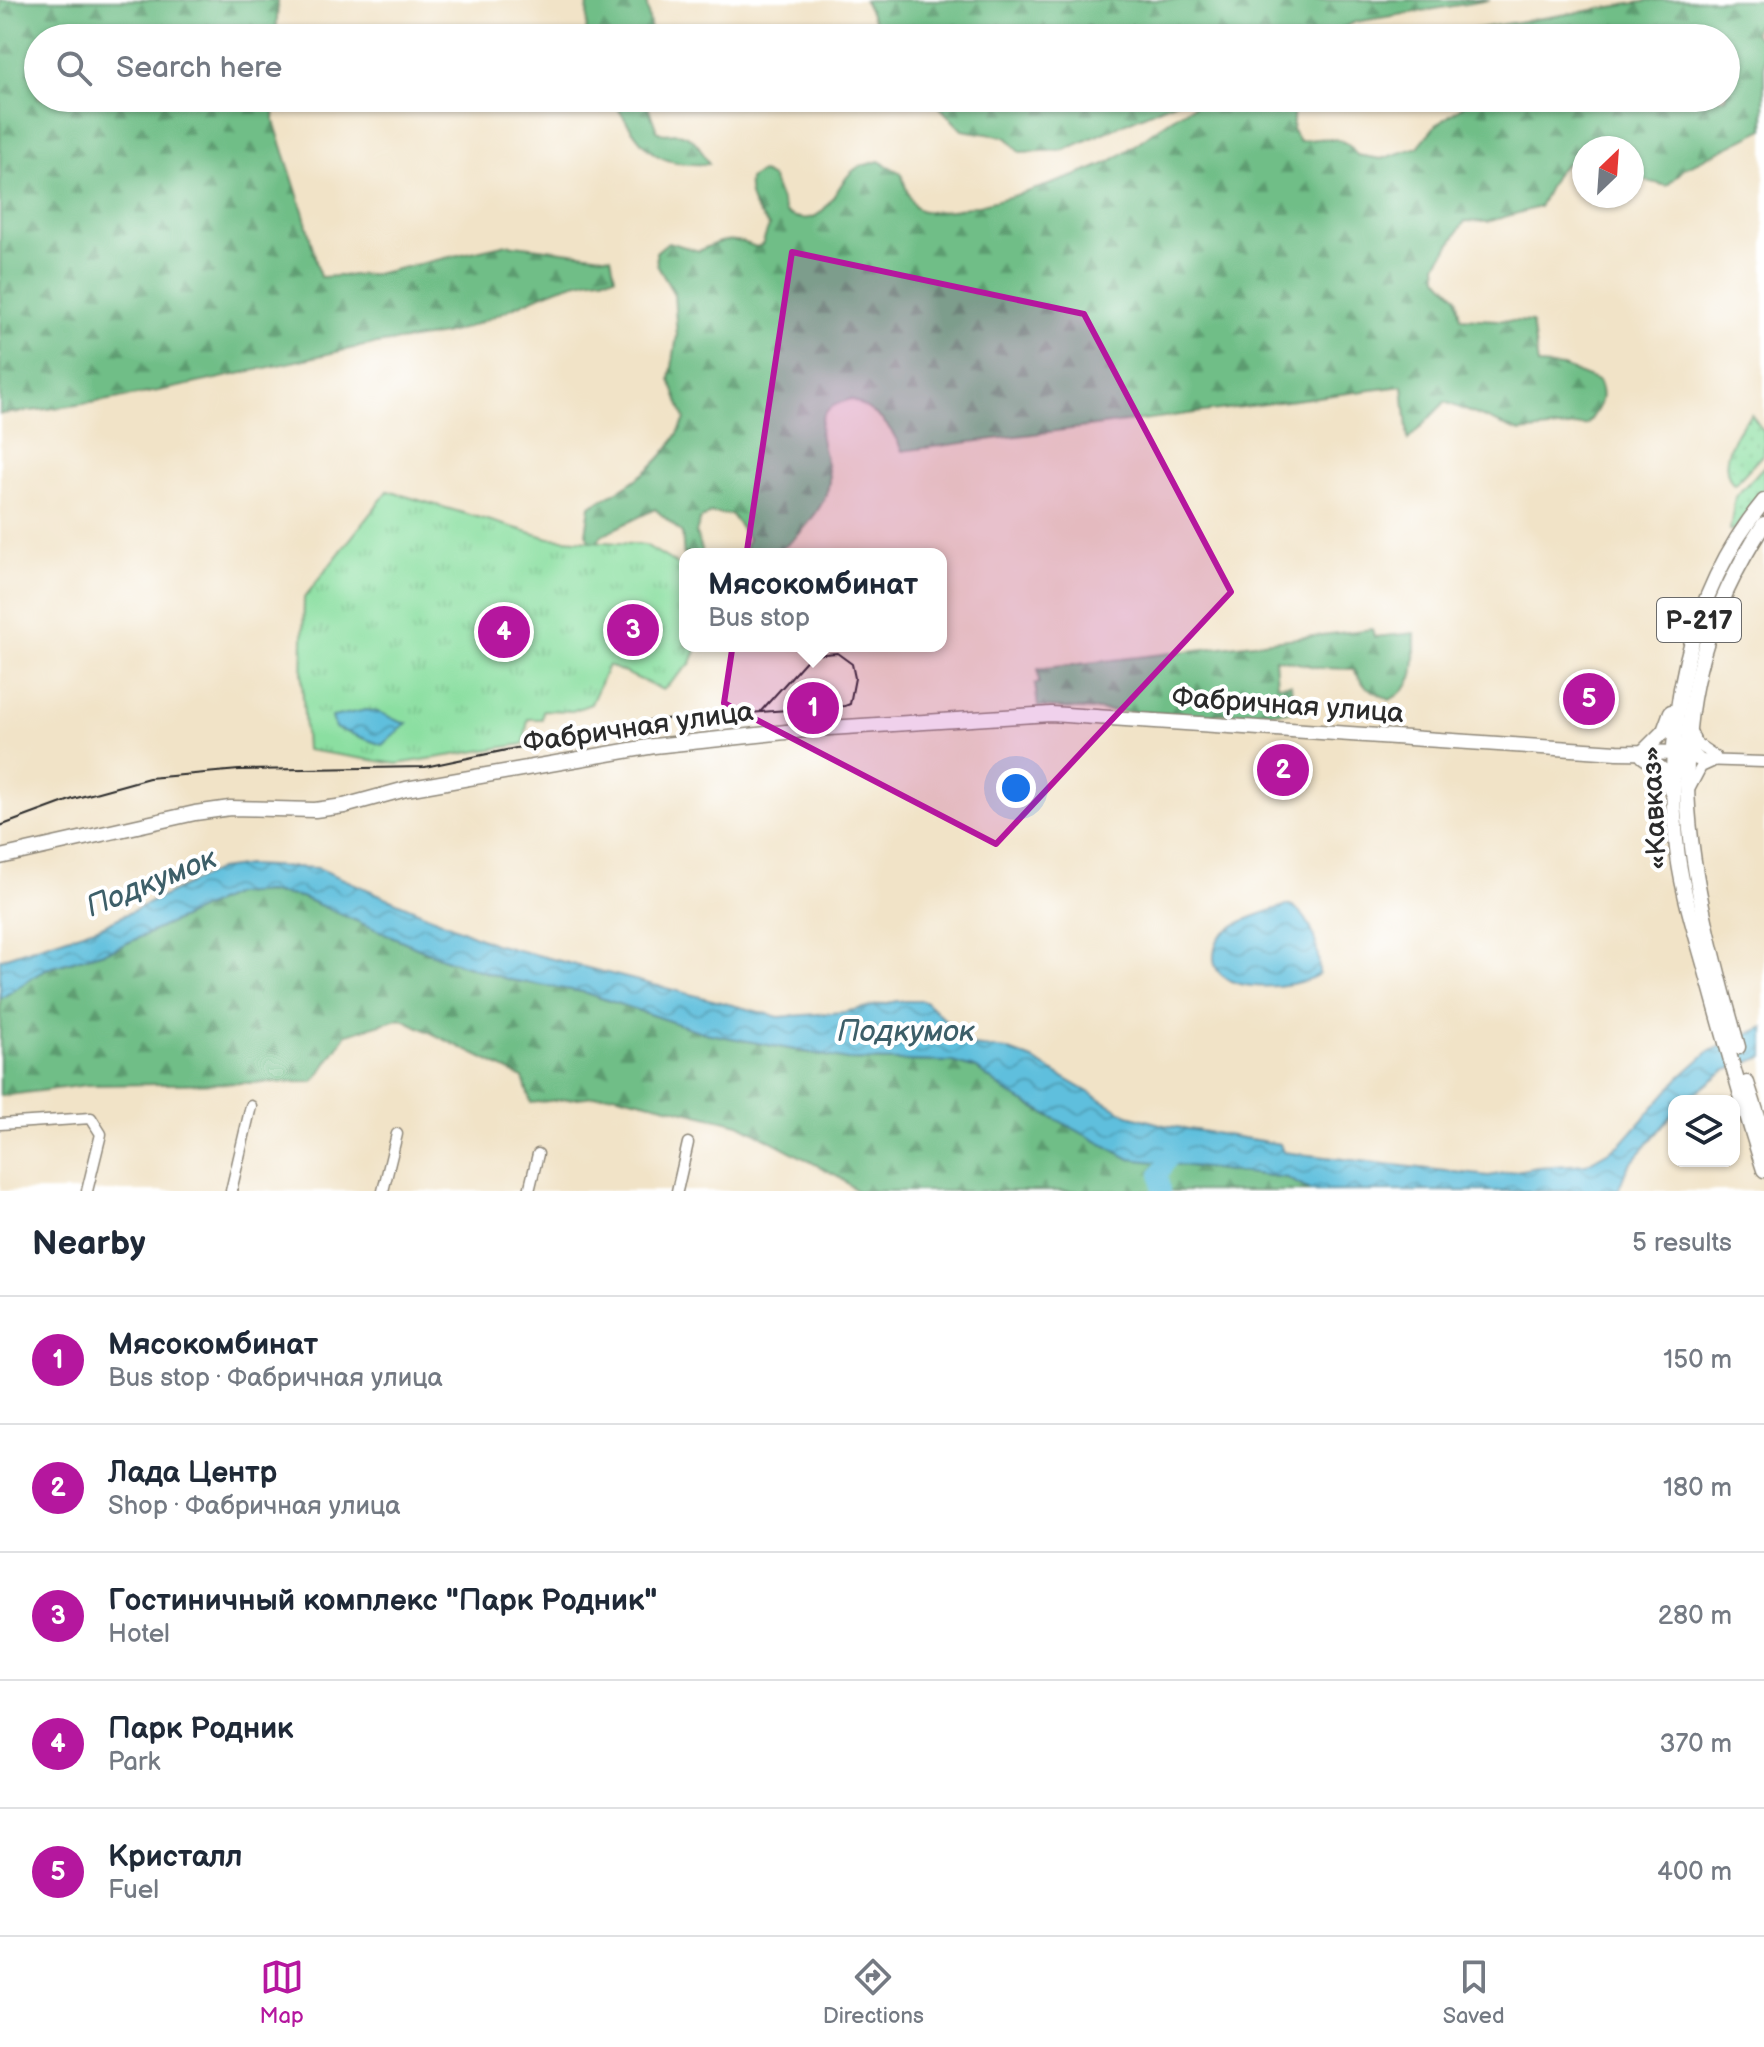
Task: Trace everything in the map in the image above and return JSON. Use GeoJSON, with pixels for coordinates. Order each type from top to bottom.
{"type":"FeatureCollection","features":[{"type":"Feature","properties":{"kind":"main road","name":"«Кавказ»"},"geometry":{"type":"LineString","coordinates":[[1764,501],[1742,532],[1708,595],[1682,676],[1680,797],[1681,872],[1724,1016],[1764,1170]]}},
{"type":"Feature","properties":{"kind":"main road","name":"«Кавказ»"},"geometry":{"type":"LineString","coordinates":[[1681,755],[1708,634],[1743,557],[1764,524]]}},
{"type":"Feature","properties":{"kind":"main road"},"geometry":{"type":"LineString","coordinates":[[1680,797],[1661,769],[1644,753],[1664,731],[1688,634],[1700,604],[1708,595]]}},
{"type":"Feature","properties":{"kind":"main road","name":"Фабричная улица"},"geometry":{"type":"LineString","coordinates":[[0,857],[195,813],[245,808],[315,810],[420,787],[654,746],[828,728],[1051,714],[1681,755]]}},
{"type":"Feature","properties":{"kind":"main road"},"geometry":{"type":"LineString","coordinates":[[1681,755],[1684,858],[1692,890],[1698,898]]}},
{"type":"Feature","properties":{"kind":"main road","name":"«Кавказ»"},"geometry":{"type":"LineString","coordinates":[[1680,797],[1724,1016]]}},
{"type":"Feature","properties":{"kind":"main road","name":"«Кавказ»"},"geometry":{"type":"LineString","coordinates":[[1745,1092],[1764,1136]]}},
{"type":"Feature","properties":{"kind":"street"},"geometry":{"type":"LineString","coordinates":[[1689,723],[1696,743],[1715,758]]}},
{"type":"Feature","properties":{"kind":"street"},"geometry":{"type":"LineString","coordinates":[[1681,755],[1764,762]]}},
{"type":"Feature","properties":{"kind":"street"},"geometry":{"type":"LineString","coordinates":[[1680,797],[1701,767],[1715,758]]}},
{"type":"Feature","properties":{"kind":"street"},"geometry":{"type":"LineString","coordinates":[[231,1191],[251,1106]]}},
{"type":"Feature","properties":{"kind":"street"},"geometry":{"type":"LineString","coordinates":[[0,1124],[91,1118],[101,1134],[87,1191]]}},
{"type":"Feature","properties":{"kind":"street"},"geometry":{"type":"LineString","coordinates":[[383,1191],[397,1134]]}},
{"type":"Feature","properties":{"kind":"street"},"geometry":{"type":"LineString","coordinates":[[677,1191],[688,1143]]}},
{"type":"Feature","properties":{"kind":"street"},"geometry":{"type":"LineString","coordinates":[[529,1191],[538,1154]]}},
{"type":"Feature","properties":{"kind":"highlighted area"},"geometry":{"type":"Polygon","coordinates":[[[792,252],[1084,314],[1231,592],[996,844],[724,703],[792,252]]]}},
{"type":"Feature","properties":{"kind":"green space"},"geometry":{"type":"Polygon","coordinates":[[[0,0],[278,0],[277,24],[24,24],[24,112],[274,112],[274,121],[304,214],[320,277],[375,274],[507,244],[611,257],[615,277],[570,284],[486,320],[443,334],[359,347],[136,395],[0,414],[0,0]]]}},
{"type":"Feature","properties":{"kind":"green space"},"geometry":{"type":"Polygon","coordinates":[[[588,0],[646,0],[650,24],[587,24],[588,0]]]}},
{"type":"Feature","properties":{"kind":"green space"},"geometry":{"type":"Polygon","coordinates":[[[864,0],[1490,0],[1351,24],[874,24],[864,0]]]}},
{"type":"Feature","properties":{"kind":"green space"},"geometry":{"type":"Polygon","coordinates":[[[1655,0],[1764,0],[1764,11],[1753,33],[1764,43],[1764,129],[1685,168],[1667,186],[1644,180],[1644,136],[1572,136],[1572,164],[1565,164],[1556,173],[1539,207],[1487,222],[1465,221],[1437,264],[1438,277],[1457,296],[1461,318],[1532,322],[1538,365],[1563,367],[1598,381],[1601,399],[1587,425],[1520,432],[1445,402],[1408,440],[1403,386],[902,451],[882,420],[851,399],[829,408],[824,414],[820,430],[829,481],[827,491],[808,523],[782,548],[746,548],[748,539],[732,515],[711,513],[700,520],[696,533],[701,548],[683,548],[682,533],[655,509],[602,535],[594,547],[586,534],[590,506],[646,472],[668,449],[685,419],[670,380],[677,336],[674,294],[657,265],[656,252],[668,242],[699,251],[727,241],[756,247],[762,245],[769,226],[749,193],[749,179],[761,172],[772,178],[786,213],[800,218],[811,218],[820,213],[846,177],[859,167],[879,161],[901,173],[915,207],[927,211],[949,210],[1009,197],[1109,162],[1183,112],[1294,112],[1292,129],[1299,141],[1339,140],[1357,155],[1381,159],[1418,147],[1435,126],[1454,112],[1740,112],[1740,24],[1505,24],[1655,0]]]}},
{"type":"Feature","properties":{"kind":"green space"},"geometry":{"type":"Polygon","coordinates":[[[621,112],[650,112],[657,131],[688,136],[709,164],[672,162],[659,157],[640,140],[621,112]]]}},
{"type":"Feature","properties":{"kind":"green space"},"geometry":{"type":"Polygon","coordinates":[[[945,112],[1151,112],[1064,150],[1020,152],[1006,137],[962,130],[945,112]]]}},
{"type":"Feature","properties":{"kind":"green space"},"geometry":{"type":"Polygon","coordinates":[[[1751,414],[1764,432],[1764,453],[1734,485],[1729,476],[1727,457],[1739,429],[1751,414]]]}},
{"type":"Feature","properties":{"kind":"green space"},"geometry":{"type":"Polygon","coordinates":[[[1764,466],[1764,489],[1733,531],[1730,530],[1735,497],[1764,466]]]}},
{"type":"Feature","properties":{"kind":"green space"},"geometry":{"type":"Polygon","coordinates":[[[388,491],[549,538],[645,545],[679,565],[679,652],[696,652],[691,663],[663,690],[608,665],[591,704],[572,711],[543,710],[542,719],[528,719],[524,744],[397,764],[306,750],[302,681],[304,598],[388,491]]]}},
{"type":"Feature","properties":{"kind":"green space"},"geometry":{"type":"Polygon","coordinates":[[[1372,629],[1374,637],[1415,633],[1414,672],[1407,686],[1390,700],[1365,686],[1353,669],[1320,668],[1275,658],[1277,685],[1291,684],[1294,711],[1194,715],[1038,707],[1035,684],[1039,683],[1038,669],[1372,629]]]}},
{"type":"Feature","properties":{"kind":"green space"},"geometry":{"type":"Polygon","coordinates":[[[267,892],[301,897],[442,958],[510,980],[583,992],[705,1033],[848,1060],[952,1062],[977,1069],[1011,1095],[1049,1116],[1166,1163],[1287,1178],[1311,1191],[857,1191],[838,1176],[739,1124],[614,1094],[531,1103],[523,1078],[401,1018],[347,1034],[314,1082],[86,1085],[0,1096],[0,999],[46,969],[114,949],[234,894],[267,892]]]}},
{"type":"Feature","properties":{"kind":"water"},"geometry":{"type":"Polygon","coordinates":[[[366,710],[407,723],[382,745],[335,728],[332,717],[366,710]]]}},
{"type":"Feature","properties":{"kind":"water","name":"Подкумок"},"geometry":{"type":"Polygon","coordinates":[[[248,865],[318,868],[494,944],[779,1017],[844,1012],[897,1001],[925,1001],[973,1046],[1007,1050],[1033,1060],[1128,1115],[1164,1125],[1280,1144],[1283,1152],[1489,1176],[1537,1167],[1586,1164],[1621,1144],[1679,1078],[1708,1052],[1764,1027],[1764,1057],[1724,1071],[1694,1095],[1668,1095],[1668,1120],[1627,1168],[1618,1191],[1311,1191],[1287,1178],[1130,1159],[1011,1095],[977,1069],[952,1062],[848,1060],[705,1033],[583,992],[510,980],[442,958],[301,897],[267,892],[234,894],[114,949],[46,969],[0,999],[0,959],[104,925],[219,869],[248,865]]]}},
{"type":"Feature","properties":{"kind":"water"},"geometry":{"type":"Polygon","coordinates":[[[1287,905],[1296,909],[1309,924],[1318,954],[1319,974],[1308,980],[1275,986],[1240,984],[1226,978],[1217,969],[1214,956],[1219,938],[1242,922],[1287,905]]]}},
{"type":"Feature","properties":{"kind":"waterway"},"geometry":{"type":"LineString","coordinates":[[1161,1191],[1159,1174],[1178,1144]]}},
{"type":"Feature","properties":{"kind":"tram line"},"geometry":{"type":"LineString","coordinates":[[0,826],[73,799],[149,778],[239,770],[425,767],[650,720],[845,706],[850,704],[855,678],[852,664],[837,653],[811,655],[761,711]]}},
{"type":"Feature","properties":{"kind":"place","name":"Гостиничный комплекс \"Парк Родник\""},"geometry":{"type":"Point","coordinates":[633,630]}},
{"type":"Feature","properties":{"kind":"place","name":"Парк Родник"},"geometry":{"type":"Point","coordinates":[504,632]}},
{"type":"Feature","properties":{"kind":"place","name":"Кристалл"},"geometry":{"type":"Point","coordinates":[1589,699]}},
{"type":"Feature","properties":{"kind":"place","name":"Мясокомбинат"},"geometry":{"type":"Point","coordinates":[813,708]}},
{"type":"Feature","properties":{"kind":"place","name":"Лада Центр"},"geometry":{"type":"Point","coordinates":[1283,770]}}]}
